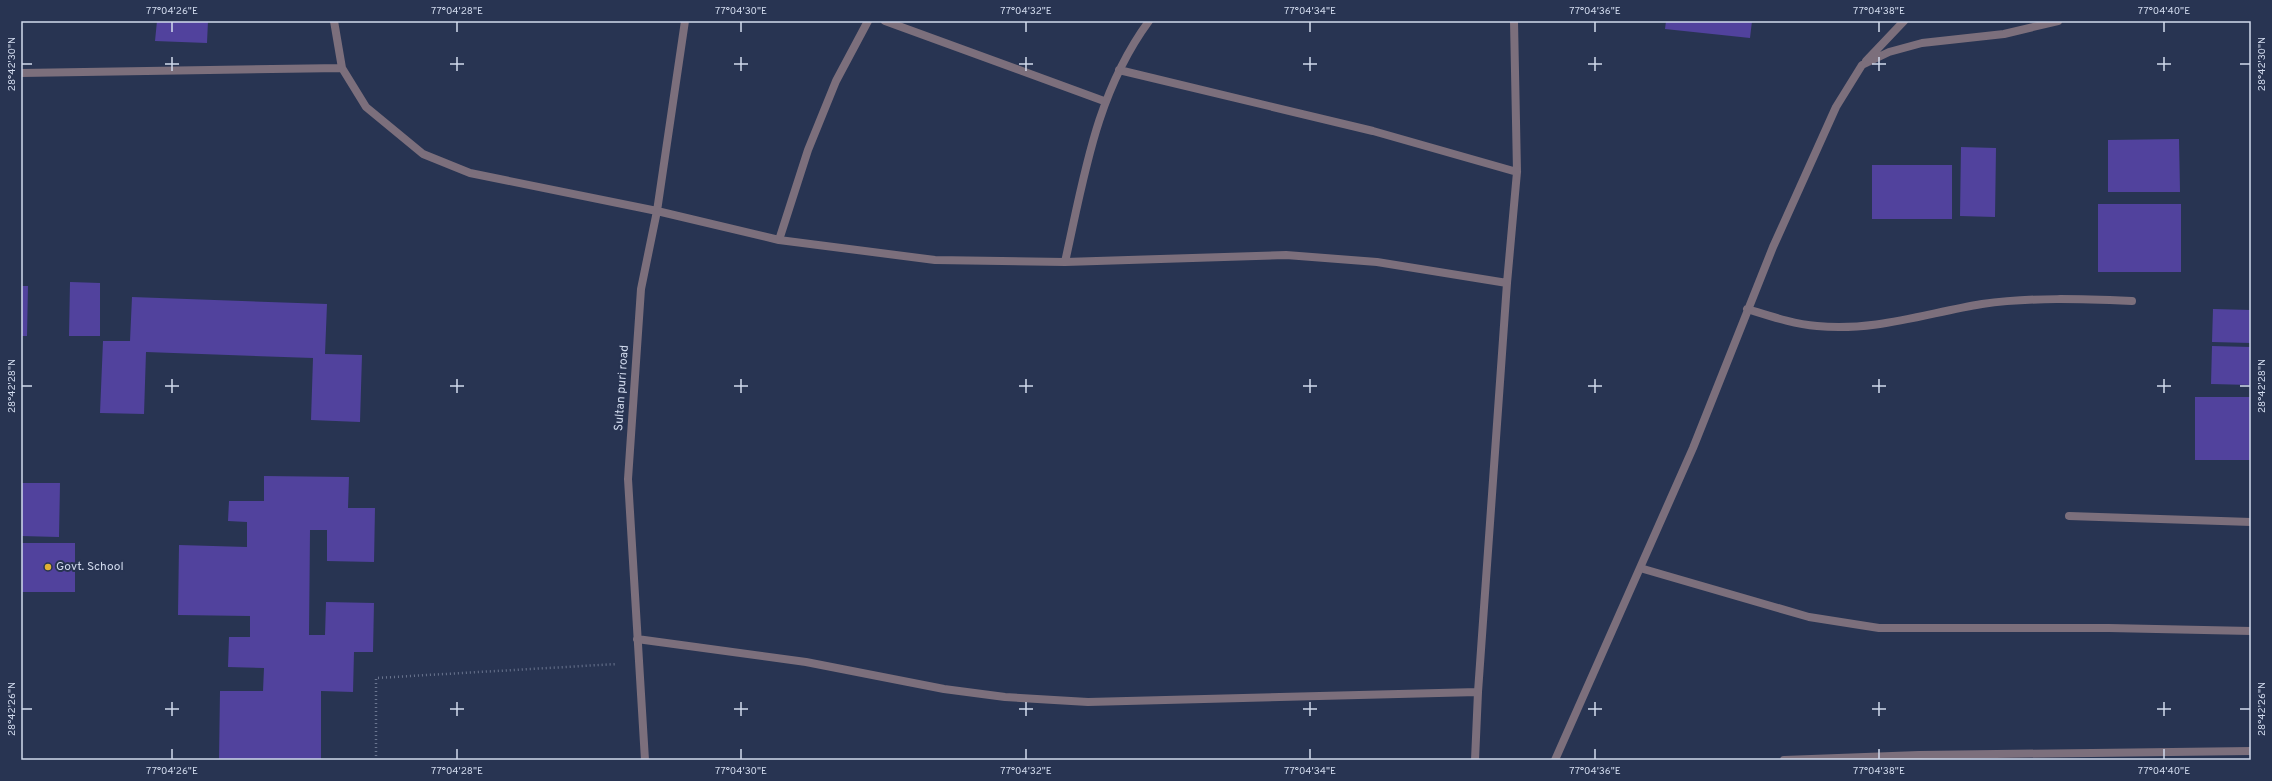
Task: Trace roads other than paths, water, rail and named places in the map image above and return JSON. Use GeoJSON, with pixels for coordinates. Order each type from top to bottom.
{"type":"FeatureCollection","features":[{"type":"Feature","properties":{"kind":"street"},"geometry":{"type":"LineString","coordinates":[[334,21],[342,68],[366,107],[423,154],[470,173],[657,211],[779,240],[935,260],[1064,262],[1286,255],[1378,262],[1506,283]]}},
{"type":"Feature","properties":{"kind":"street","name":"Sultan puri road"},"geometry":{"type":"LineString","coordinates":[[645,760],[628,479],[642,289],[657,211],[685,21]]}},
{"type":"Feature","properties":{"kind":"street"},"geometry":{"type":"LineString","coordinates":[[779,240],[808,150],[836,81],[868,21]]}},
{"type":"Feature","properties":{"kind":"street"},"geometry":{"type":"LineString","coordinates":[[885,21],[1104,101]]}},
{"type":"Feature","properties":{"kind":"street"},"geometry":{"type":"LineString","coordinates":[[1064,262],[1087,164],[1104,101],[1131,45],[1148,21]]}},
{"type":"Feature","properties":{"kind":"street"},"geometry":{"type":"LineString","coordinates":[[1475,760],[1478,692],[1506,283],[1517,172],[1514,21]]}},
{"type":"Feature","properties":{"kind":"street"},"geometry":{"type":"LineString","coordinates":[[1556,760],[1693,448],[1747,310],[1836,107],[1862,65],[1904,21]]}},
{"type":"Feature","properties":{"kind":"street"},"geometry":{"type":"LineString","coordinates":[[1862,65],[1889,52],[1922,43],[2004,34],[2058,21]]}},
{"type":"Feature","properties":{"kind":"street"},"geometry":{"type":"LineString","coordinates":[[21,73],[342,68]]}},
{"type":"Feature","properties":{"kind":"street"},"geometry":{"type":"LineString","coordinates":[[1119,70],[1373,131],[1517,172]]}},
{"type":"Feature","properties":{"kind":"street"},"geometry":{"type":"LineString","coordinates":[[1747,310],[1817,326],[1848,327],[1892,322],[1981,304],[2027,299],[2132,301]]}},
{"type":"Feature","properties":{"kind":"street"},"geometry":{"type":"LineString","coordinates":[[2069,516],[2251,522]]}},
{"type":"Feature","properties":{"kind":"street"},"geometry":{"type":"LineString","coordinates":[[1640,568],[1809,617],[1879,628],[2109,628],[2251,631]]}},
{"type":"Feature","properties":{"kind":"street"},"geometry":{"type":"LineString","coordinates":[[637,639],[806,662],[944,689],[1013,698],[1088,702],[1478,692]]}},
{"type":"Feature","properties":{"kind":"street"},"geometry":{"type":"LineString","coordinates":[[1784,760],[1919,755],[2251,751]]}},
{"type":"Feature","properties":{"kind":"place","name":"Govt. School"},"geometry":{"type":"Point","coordinates":[48,567]}}]}
